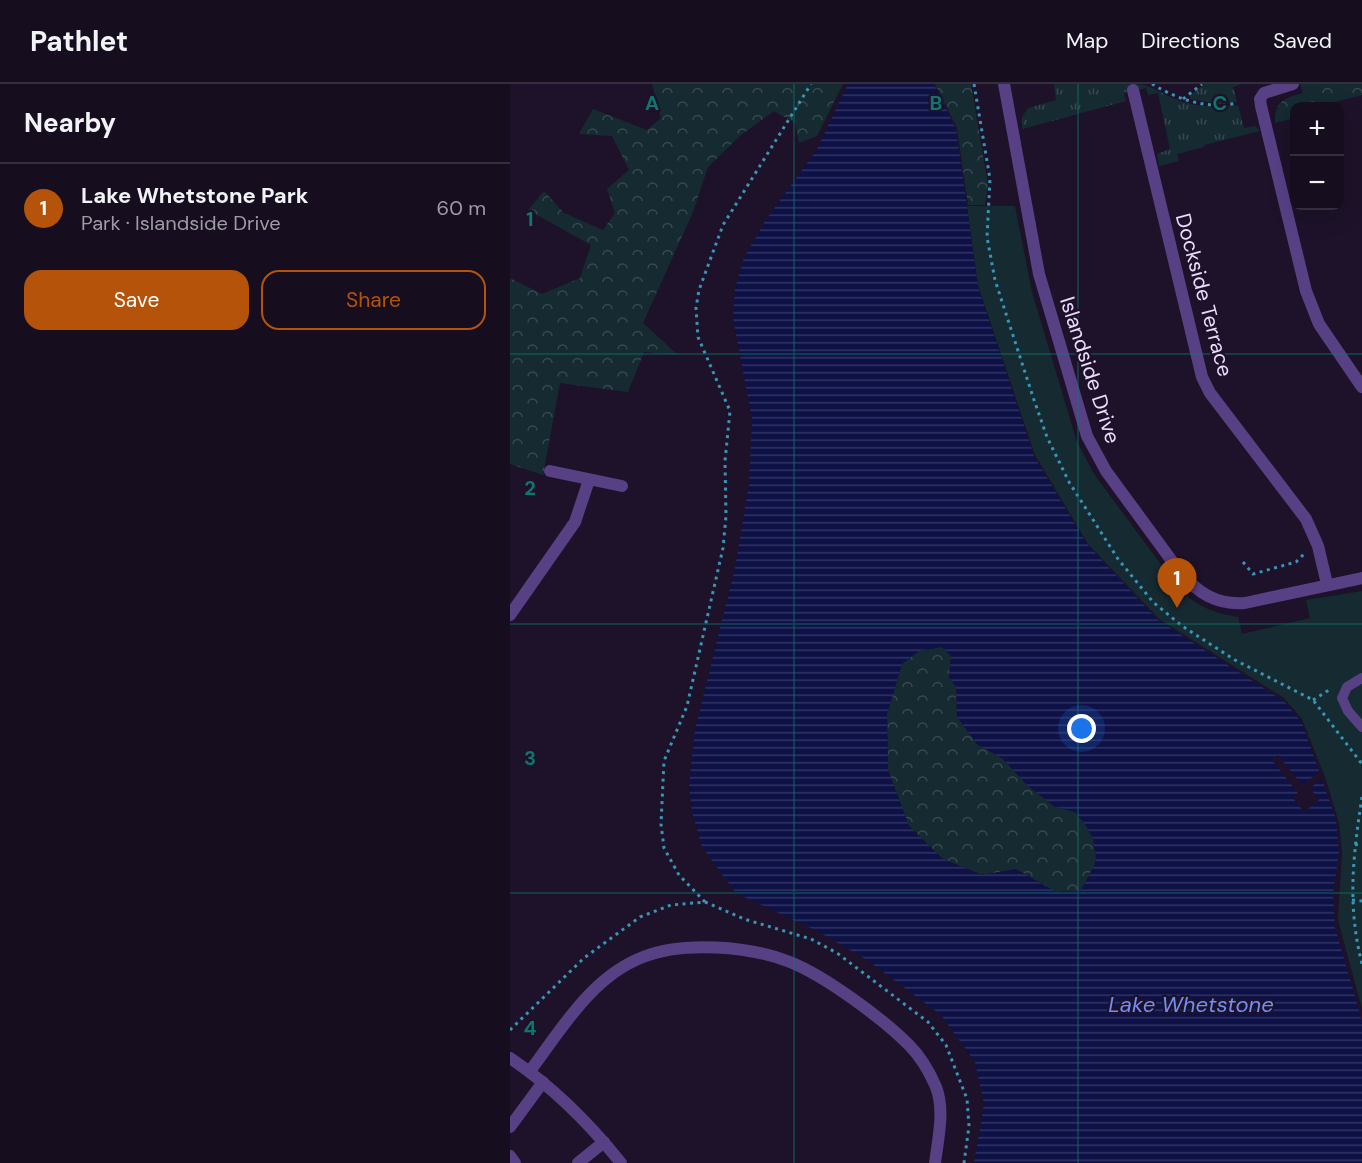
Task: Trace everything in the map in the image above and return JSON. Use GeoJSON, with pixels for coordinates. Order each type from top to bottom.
{"type":"FeatureCollection","features":[{"type":"Feature","properties":{"kind":"street","name":"Islandside Drive"},"geometry":{"type":"LineString","coordinates":[[1004,84],[1028,221],[1054,333],[1087,436],[1106,471],[1180,572],[1194,587],[1210,598],[1232,604],[1245,603],[1362,578]]}},
{"type":"Feature","properties":{"kind":"street"},"geometry":{"type":"LineString","coordinates":[[1293,84],[1264,93],[1260,99],[1261,106],[1306,291],[1319,324],[1362,387]]}},
{"type":"Feature","properties":{"kind":"street","name":"Dockside Terrace"},"geometry":{"type":"LineString","coordinates":[[1133,90],[1202,376],[1210,393],[1298,507],[1316,540],[1327,584]]}},
{"type":"Feature","properties":{"kind":"street"},"geometry":{"type":"LineString","coordinates":[[550,471],[622,486]]}},
{"type":"Feature","properties":{"kind":"street"},"geometry":{"type":"LineString","coordinates":[[510,615],[575,522],[589,480]]}},
{"type":"Feature","properties":{"kind":"street"},"geometry":{"type":"LineString","coordinates":[[530,1071],[583,1000],[598,985],[643,957],[698,948],[763,954],[792,962],[828,984],[867,1010],[910,1046],[937,1089],[941,1108],[935,1163]]}},
{"type":"Feature","properties":{"kind":"street"},"geometry":{"type":"LineString","coordinates":[[510,1058],[543,1082],[604,1142],[621,1163]]}},
{"type":"Feature","properties":{"kind":"street"},"geometry":{"type":"LineString","coordinates":[[510,1127],[543,1082]]}},
{"type":"Feature","properties":{"kind":"street"},"geometry":{"type":"LineString","coordinates":[[578,1163],[604,1142]]}},
{"type":"Feature","properties":{"kind":"street"},"geometry":{"type":"LineString","coordinates":[[510,1156],[515,1163]]}},
{"type":"Feature","properties":{"kind":"lane"},"geometry":{"type":"LineString","coordinates":[[1362,678],[1347,687],[1342,698],[1362,728]]}},
{"type":"Feature","properties":{"kind":"path"},"geometry":{"type":"LineString","coordinates":[[811,84],[723,225],[699,290],[696,308],[698,337],[730,411],[725,461],[726,516],[723,548],[689,697],[664,760],[661,824],[664,848],[679,875],[705,902],[744,919],[811,939],[837,953],[928,1022],[946,1044],[967,1099],[969,1126],[964,1163]]}},
{"type":"Feature","properties":{"kind":"path"},"geometry":{"type":"LineString","coordinates":[[1152,84],[1183,99],[1209,104],[1237,104]]}},
{"type":"Feature","properties":{"kind":"path"},"geometry":{"type":"LineString","coordinates":[[1183,99],[1202,84]]}},
{"type":"Feature","properties":{"kind":"path"},"geometry":{"type":"LineString","coordinates":[[1243,562],[1253,574],[1296,562],[1316,540]]}},
{"type":"Feature","properties":{"kind":"path"},"geometry":{"type":"LineString","coordinates":[[1362,797],[1360,829],[1352,859],[1352,900],[1362,964]]}},
{"type":"Feature","properties":{"kind":"path"},"geometry":{"type":"LineString","coordinates":[[1355,845],[1362,843]]}},
{"type":"Feature","properties":{"kind":"path"},"geometry":{"type":"LineString","coordinates":[[1352,900],[1362,901]]}},
{"type":"Feature","properties":{"kind":"path"},"geometry":{"type":"LineString","coordinates":[[510,1030],[584,958],[640,917],[671,905],[705,902]]}},
{"type":"Feature","properties":{"kind":"green space"},"geometry":{"type":"Polygon","coordinates":[[[652,84],[843,84],[817,136],[799,143],[795,123],[774,111],[740,136],[708,167],[693,212],[643,323],[678,355],[644,352],[628,392],[560,383],[543,475],[510,464],[510,278],[542,294],[580,278],[591,245],[528,210],[544,191],[564,213],[603,230],[615,213],[607,189],[629,170],[612,136],[579,134],[593,109],[647,130],[661,118],[652,84]]]}},
{"type":"Feature","properties":{"kind":"green space"},"geometry":{"type":"Polygon","coordinates":[[[935,84],[971,84],[988,185],[985,205],[968,205],[957,128],[935,84]]]}},
{"type":"Feature","properties":{"kind":"green space"},"geometry":{"type":"Polygon","coordinates":[[[1054,84],[1132,84],[1132,90],[1124,93],[1126,101],[1022,129],[1022,117],[1028,108],[1056,100],[1054,84]]]}},
{"type":"Feature","properties":{"kind":"green space"},"geometry":{"type":"Polygon","coordinates":[[[1134,84],[1149,87],[1181,101],[1197,105],[1238,105],[1244,128],[1255,126],[1260,131],[1177,154],[1179,161],[1159,166],[1157,154],[1170,149],[1158,93],[1148,95],[1146,88],[1134,91],[1134,84]]]}},
{"type":"Feature","properties":{"kind":"green space"},"geometry":{"type":"Polygon","coordinates":[[[1205,84],[1242,84],[1233,87],[1237,102],[1218,104],[1190,99],[1190,95],[1205,84]]]}},
{"type":"Feature","properties":{"kind":"green space"},"geometry":{"type":"Polygon","coordinates":[[[1300,84],[1362,84],[1362,95],[1334,102],[1290,102],[1290,119],[1275,123],[1278,106],[1286,99],[1303,93],[1300,84]]]}},
{"type":"Feature","properties":{"kind":"green space"},"geometry":{"type":"Polygon","coordinates":[[[967,206],[1015,206],[1032,292],[1077,442],[1094,474],[1179,589],[1206,608],[1238,617],[1242,634],[1310,618],[1306,600],[1362,591],[1362,1009],[1338,920],[1342,852],[1339,823],[1326,780],[1302,719],[1284,698],[1159,619],[1088,544],[1035,455],[978,285],[967,206]]]}},
{"type":"Feature","properties":{"kind":"green space"},"geometry":{"type":"Polygon","coordinates":[[[942,647],[951,656],[949,677],[956,687],[957,717],[977,744],[1003,759],[1028,786],[1055,807],[1075,812],[1087,827],[1093,839],[1096,856],[1095,864],[1081,890],[1056,892],[1016,869],[983,875],[943,859],[909,826],[888,770],[887,714],[902,664],[919,651],[942,647]]]}},
{"type":"Feature","properties":{"kind":"water","name":"Lake Whetstone"},"geometry":{"type":"Polygon","coordinates":[[[848,84],[934,84],[956,129],[978,286],[1034,456],[1087,544],[1158,620],[1285,702],[1302,723],[1336,819],[1339,852],[1333,894],[1335,928],[1362,1021],[1362,1163],[974,1163],[984,1104],[975,1062],[941,1015],[867,960],[817,931],[736,893],[702,847],[692,812],[689,785],[695,730],[735,568],[749,484],[752,419],[733,318],[735,288],[744,258],[765,221],[816,151],[848,84]],[[942,647],[919,651],[902,664],[887,714],[888,770],[909,826],[943,859],[982,875],[1016,869],[1056,892],[1081,890],[1095,864],[1096,857],[1093,839],[1087,827],[1075,812],[1055,807],[1028,786],[1003,759],[977,744],[957,717],[956,687],[949,677],[951,656],[942,647]]]}},
{"type":"Feature","properties":{"kind":"pier"},"geometry":{"type":"Polygon","coordinates":[[[1278,755],[1302,785],[1322,770],[1324,777],[1310,788],[1319,800],[1304,812],[1293,798],[1298,793],[1272,760],[1278,755]]]}},
{"type":"Feature","properties":{"kind":"place","name":"Lake Whetstone Park"},"geometry":{"type":"Point","coordinates":[1177,608]}}]}
